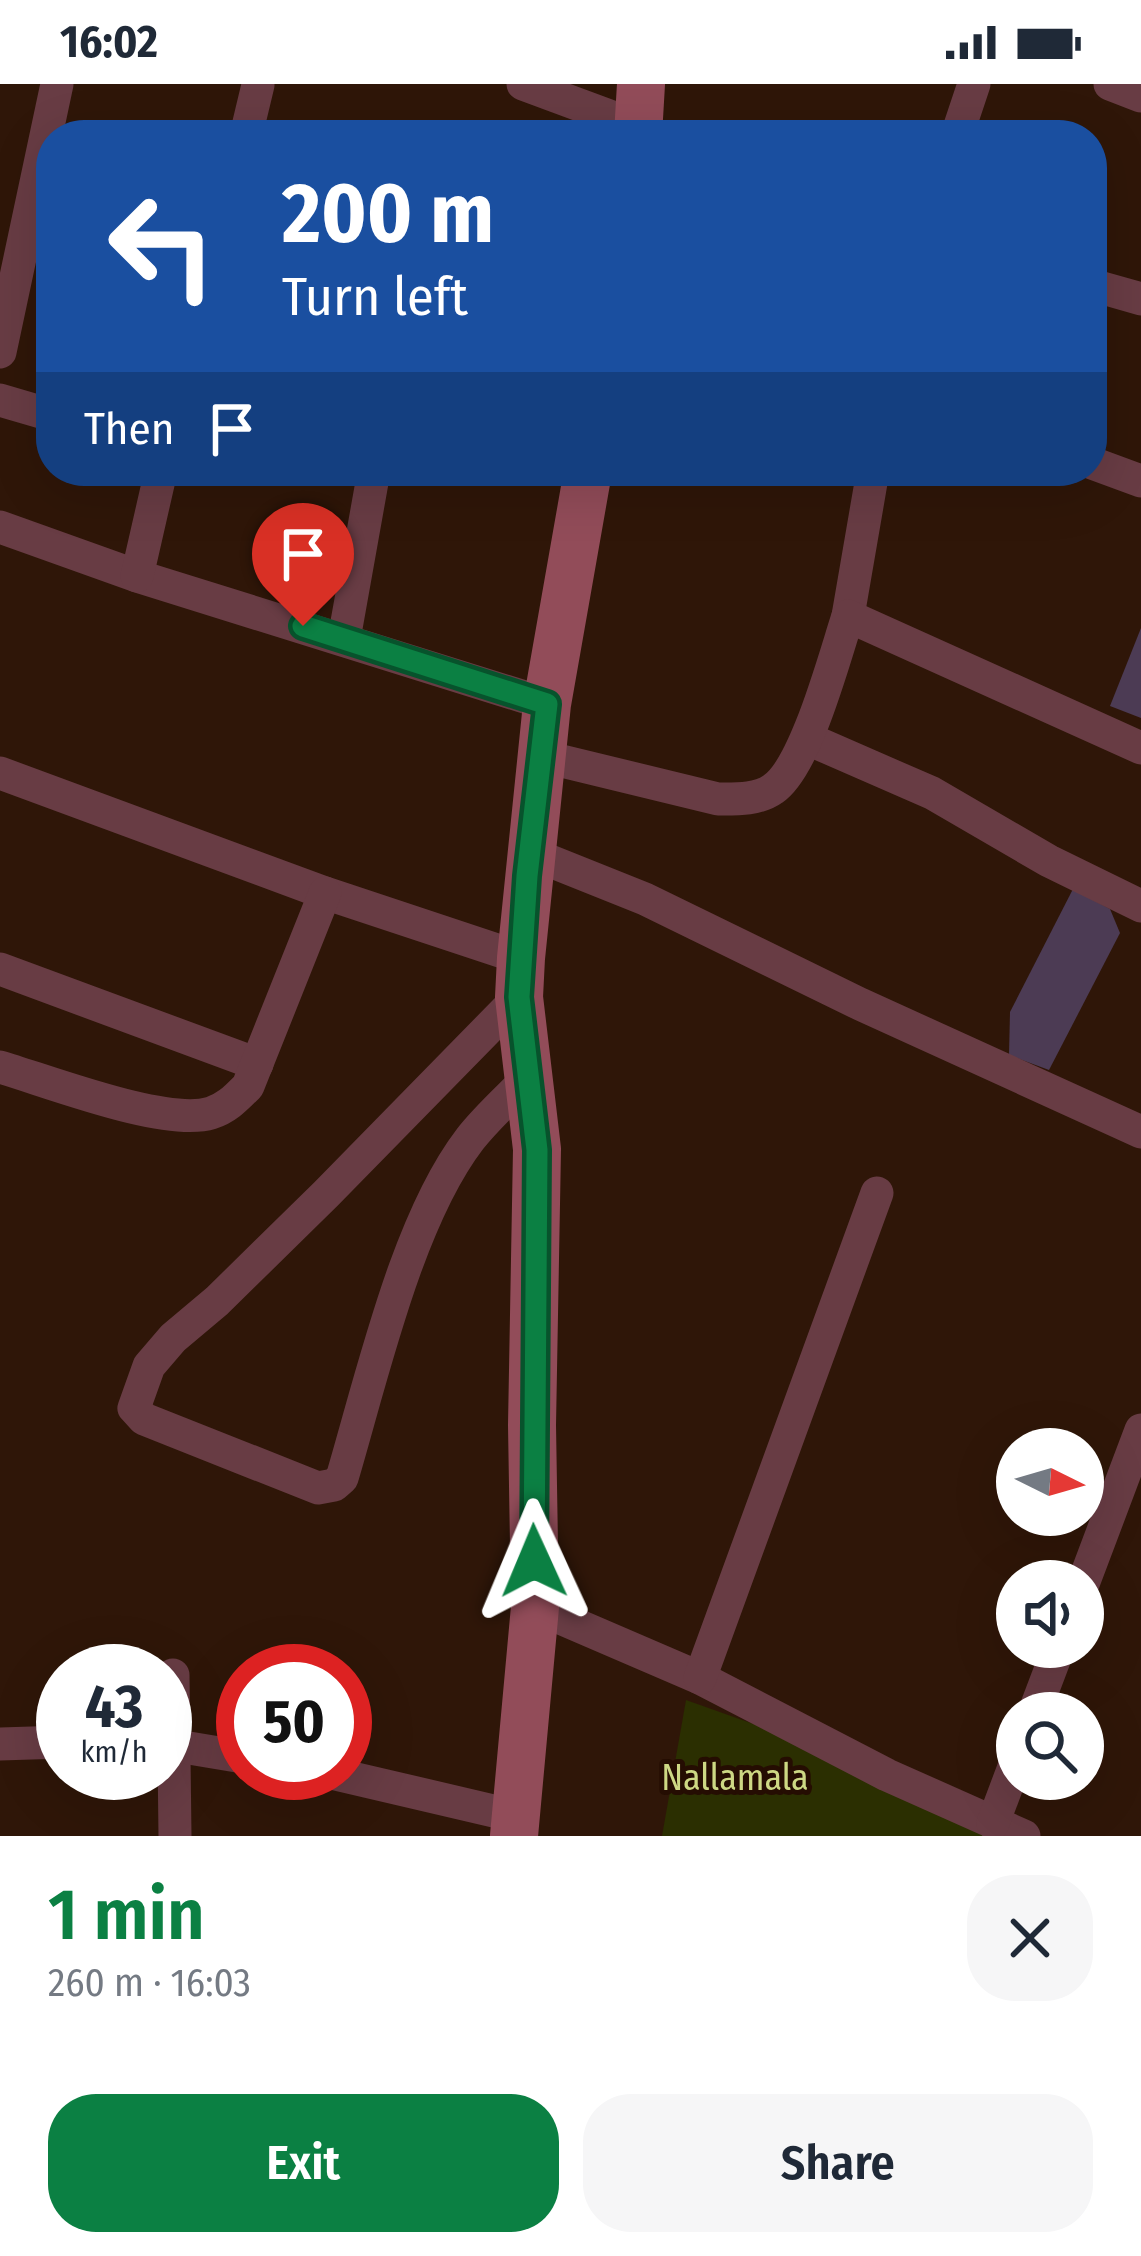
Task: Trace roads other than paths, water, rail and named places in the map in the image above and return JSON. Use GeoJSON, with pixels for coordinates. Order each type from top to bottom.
{"type":"FeatureCollection","features":[{"type":"Feature","properties":{"kind":"main road"},"geometry":{"type":"LineString","coordinates":[[515,1826],[535,1606],[532,1425],[537,1150],[520,977],[547,704],[585,486]]}},
{"type":"Feature","properties":{"kind":"street"},"geometry":{"type":"LineString","coordinates":[[49,120],[57,84]]}},
{"type":"Feature","properties":{"kind":"street"},"geometry":{"type":"LineString","coordinates":[[523,84],[639,115]]}},
{"type":"Feature","properties":{"kind":"street"},"geometry":{"type":"LineString","coordinates":[[962,120],[974,84]]}},
{"type":"Feature","properties":{"kind":"street"},"geometry":{"type":"LineString","coordinates":[[1110,84],[1141,96]]}},
{"type":"Feature","properties":{"kind":"street"},"geometry":{"type":"LineString","coordinates":[[250,120],[258,86]]}},
{"type":"Feature","properties":{"kind":"street"},"geometry":{"type":"LineString","coordinates":[[0,352],[36,183]]}},
{"type":"Feature","properties":{"kind":"street"},"geometry":{"type":"LineString","coordinates":[[1107,289],[1141,299]]}},
{"type":"Feature","properties":{"kind":"street"},"geometry":{"type":"LineString","coordinates":[[0,400],[36,411]]}},
{"type":"Feature","properties":{"kind":"street"},"geometry":{"type":"LineString","coordinates":[[1107,469],[1141,481]]}},
{"type":"Feature","properties":{"kind":"street"},"geometry":{"type":"LineString","coordinates":[[137,576],[158,486]]}},
{"type":"Feature","properties":{"kind":"street"},"geometry":{"type":"LineString","coordinates":[[344,639],[371,486]]}},
{"type":"Feature","properties":{"kind":"street"},"geometry":{"type":"LineString","coordinates":[[541,756],[718,800],[748,798],[775,789],[808,739],[848,616],[870,486]]}},
{"type":"Feature","properties":{"kind":"street"},"geometry":{"type":"LineString","coordinates":[[0,527],[137,576],[547,704]]}},
{"type":"Feature","properties":{"kind":"street"},"geometry":{"type":"LineString","coordinates":[[848,616],[1141,748]]}},
{"type":"Feature","properties":{"kind":"street"},"geometry":{"type":"LineString","coordinates":[[808,739],[932,793],[1049,861],[1141,906]]}},
{"type":"Feature","properties":{"kind":"street"},"geometry":{"type":"LineString","coordinates":[[0,773],[325,893],[520,977],[311,1209],[148,1366],[134,1408],[144,1419],[318,1488],[342,1478],[397,1296],[433,1203],[470,1139],[528,1078]]}},
{"type":"Feature","properties":{"kind":"street"},"geometry":{"type":"LineString","coordinates":[[530,853],[645,899],[860,1004],[1141,1132]]}},
{"type":"Feature","properties":{"kind":"street"},"geometry":{"type":"LineString","coordinates":[[0,1067],[154,1112],[206,1115],[229,1105],[248,1086],[325,893]]}},
{"type":"Feature","properties":{"kind":"street"},"geometry":{"type":"LineString","coordinates":[[0,968],[256,1064]]}},
{"type":"Feature","properties":{"kind":"street"},"geometry":{"type":"LineString","coordinates":[[700,1678],[877,1192]]}},
{"type":"Feature","properties":{"kind":"street"},"geometry":{"type":"LineString","coordinates":[[1092,1560],[1141,1430]]}},
{"type":"Feature","properties":{"kind":"street"},"geometry":{"type":"LineString","coordinates":[[535,1606],[700,1678],[887,1775],[1008,1830],[1012,1800]]}},
{"type":"Feature","properties":{"kind":"street"},"geometry":{"type":"LineString","coordinates":[[0,1744],[36,1743]]}},
{"type":"Feature","properties":{"kind":"street"},"geometry":{"type":"LineString","coordinates":[[372,1785],[515,1826]]}},
{"type":"Feature","properties":{"kind":"street"},"geometry":{"type":"LineString","coordinates":[[173,1800],[175,1836]]}},
{"type":"Feature","properties":{"kind":"park label","name":"Nallamala"},"geometry":{"type":"Point","coordinates":[735,1778]}}]}
